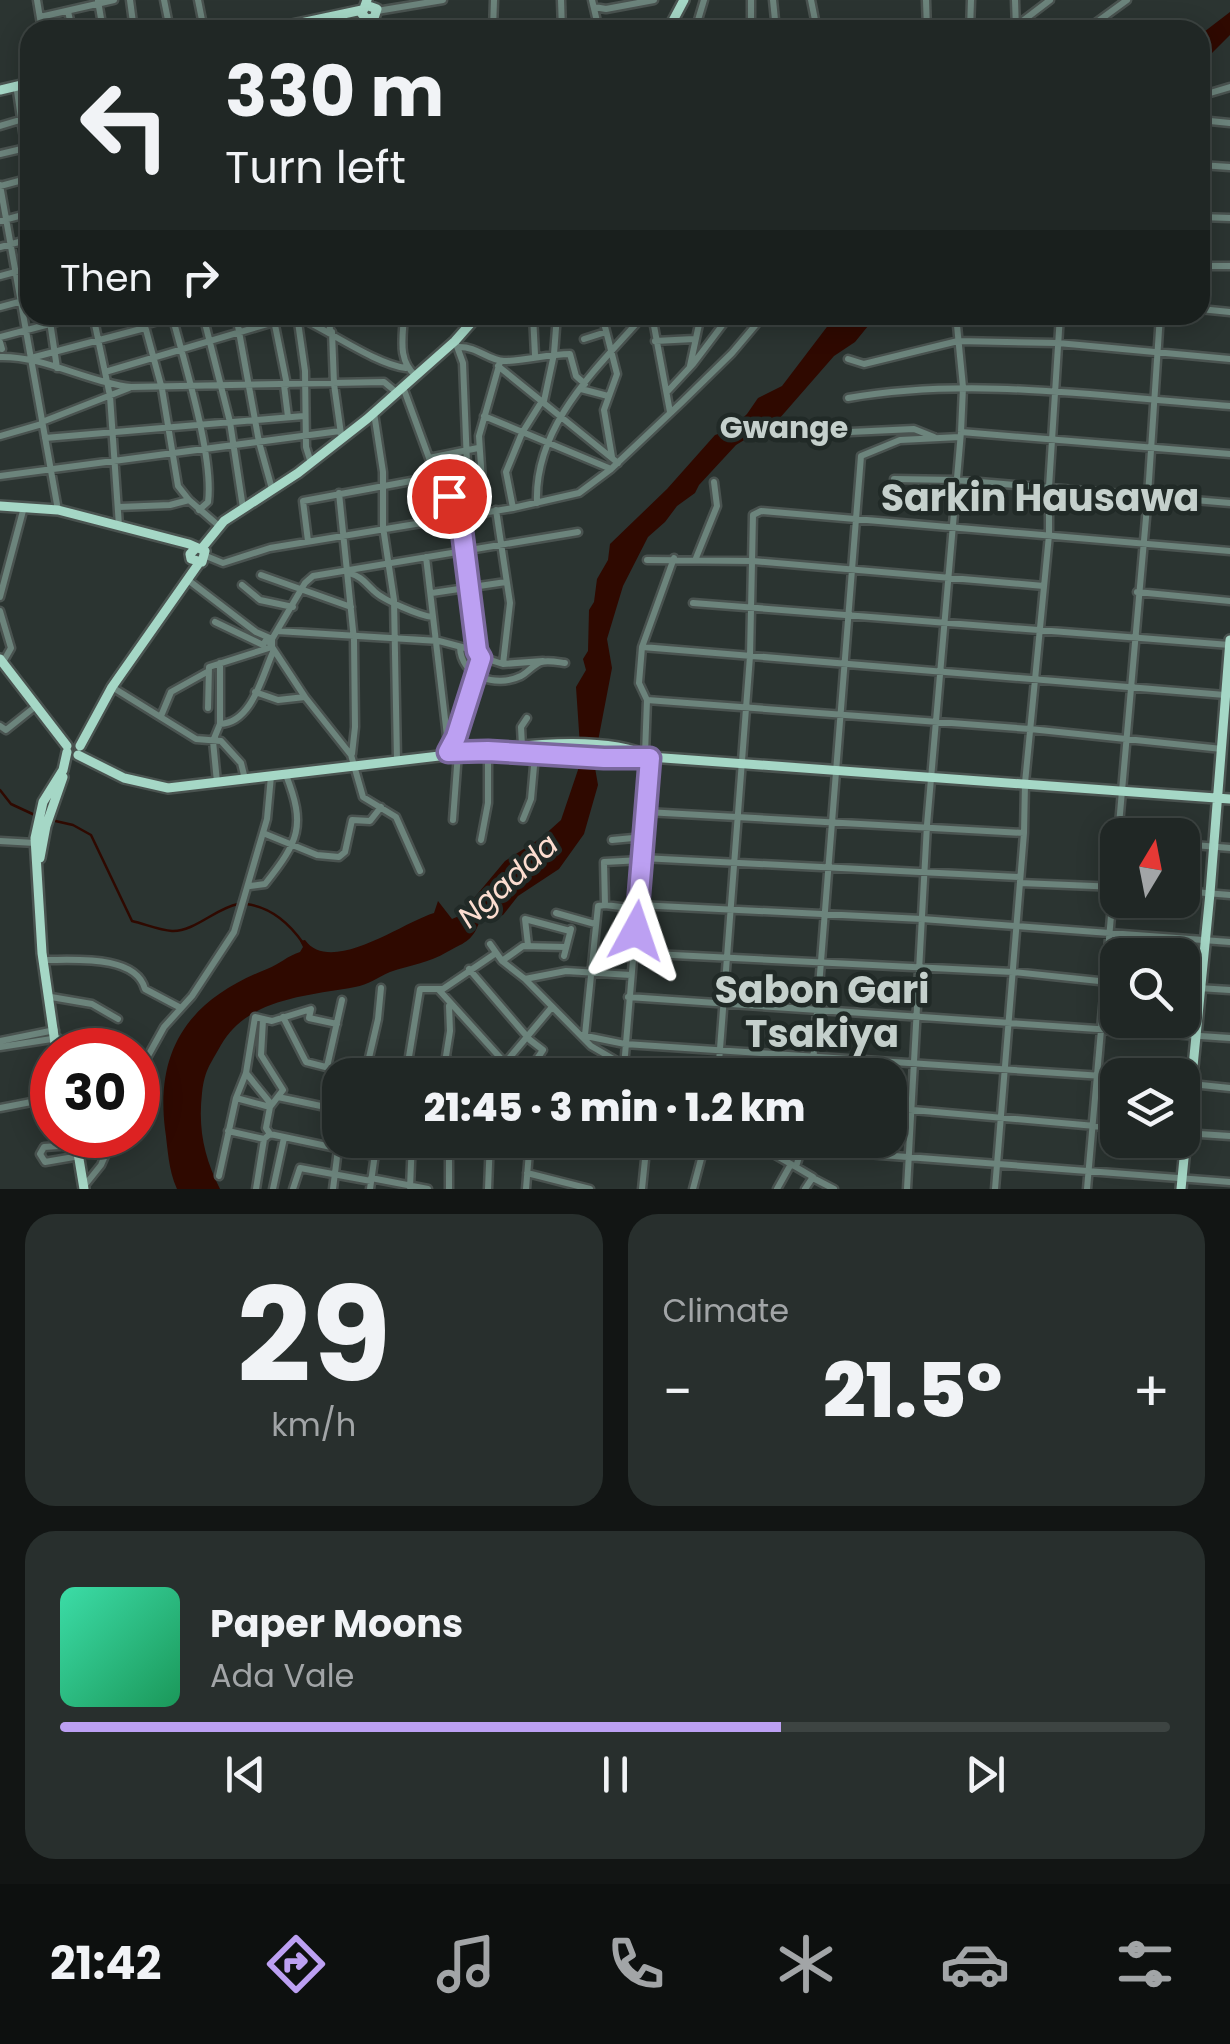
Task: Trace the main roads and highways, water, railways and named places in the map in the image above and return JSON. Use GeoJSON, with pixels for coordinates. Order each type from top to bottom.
{"type":"FeatureCollection","features":[{"type":"Feature","properties":{"kind":"main road"},"geometry":{"type":"LineString","coordinates":[[338,20],[369,11]]}},
{"type":"Feature","properties":{"kind":"main road"},"geometry":{"type":"LineString","coordinates":[[321,20],[369,11]]}},
{"type":"Feature","properties":{"kind":"main road"},"geometry":{"type":"LineString","coordinates":[[54,1028],[38,915],[35,843],[74,749],[219,526],[311,464],[341,435],[374,413],[457,344],[466,325]]}},
{"type":"Feature","properties":{"kind":"main road"},"geometry":{"type":"LineString","coordinates":[[0,506],[58,510],[120,526],[199,555]]}},
{"type":"Feature","properties":{"kind":"main road"},"geometry":{"type":"LineString","coordinates":[[1192,1058],[1225,755],[1230,644]]}},
{"type":"Feature","properties":{"kind":"main road"},"geometry":{"type":"LineString","coordinates":[[1,661],[74,749],[104,769],[156,787],[354,767],[452,751],[604,758],[647,756]]}},
{"type":"Feature","properties":{"kind":"main road"},"geometry":{"type":"LineString","coordinates":[[488,751],[564,744],[604,746],[647,756],[741,765],[1230,799]]}},
{"type":"Feature","properties":{"kind":"main road"},"geometry":{"type":"LineString","coordinates":[[41,825],[47,960],[55,1028]]}},
{"type":"Feature","properties":{"kind":"main road"},"geometry":{"type":"LineString","coordinates":[[74,1158],[82,1188]]}},
{"type":"Feature","properties":{"kind":"main road"},"geometry":{"type":"LineString","coordinates":[[77,1158],[82,1188]]}},
{"type":"Feature","properties":{"kind":"main road"},"geometry":{"type":"LineString","coordinates":[[1181,1184],[1183,1158]]}},
{"type":"Feature","properties":{"kind":"water"},"geometry":{"type":"Polygon","coordinates":[[[1230,12],[1230,35],[1210,55],[1210,27],[1230,12]]]}},
{"type":"Feature","properties":{"kind":"water","name":"Ngadda"},"geometry":{"type":"Polygon","coordinates":[[[828,325],[869,325],[855,342],[834,356],[779,419],[736,445],[695,493],[648,537],[623,586],[607,639],[612,668],[594,762],[598,785],[584,834],[559,869],[518,896],[503,915],[479,923],[466,941],[440,956],[360,986],[280,1002],[247,1017],[221,1045],[203,1085],[204,1143],[220,1189],[177,1189],[169,1159],[163,1100],[173,1050],[184,1030],[218,995],[300,952],[300,941],[305,940],[317,950],[349,950],[434,913],[438,901],[452,919],[459,916],[505,861],[561,820],[581,761],[576,687],[586,670],[583,659],[588,651],[589,610],[610,544],[715,435],[730,430],[758,398],[782,386],[828,325]]]}},
{"type":"Feature","properties":{"kind":"waterway"},"geometry":{"type":"LineString","coordinates":[[0,790],[11,804],[39,817]]}},
{"type":"Feature","properties":{"kind":"waterway"},"geometry":{"type":"LineString","coordinates":[[51,820],[73,825],[91,835],[132,921],[180,930],[238,904]]}},
{"type":"Feature","properties":{"kind":"waterway"},"geometry":{"type":"LineString","coordinates":[[246,904],[279,917],[303,943]]}},
{"type":"Feature","properties":{"kind":"district","name":"Gwange"},"geometry":{"type":"Point","coordinates":[784,428]}},
{"type":"Feature","properties":{"kind":"district","name":"Sarkin Hausawa"},"geometry":{"type":"Point","coordinates":[1040,498]}},
{"type":"Feature","properties":{"kind":"district","name":"Sabon Gari Tsakiya"},"geometry":{"type":"Point","coordinates":[822,1012]}}]}
